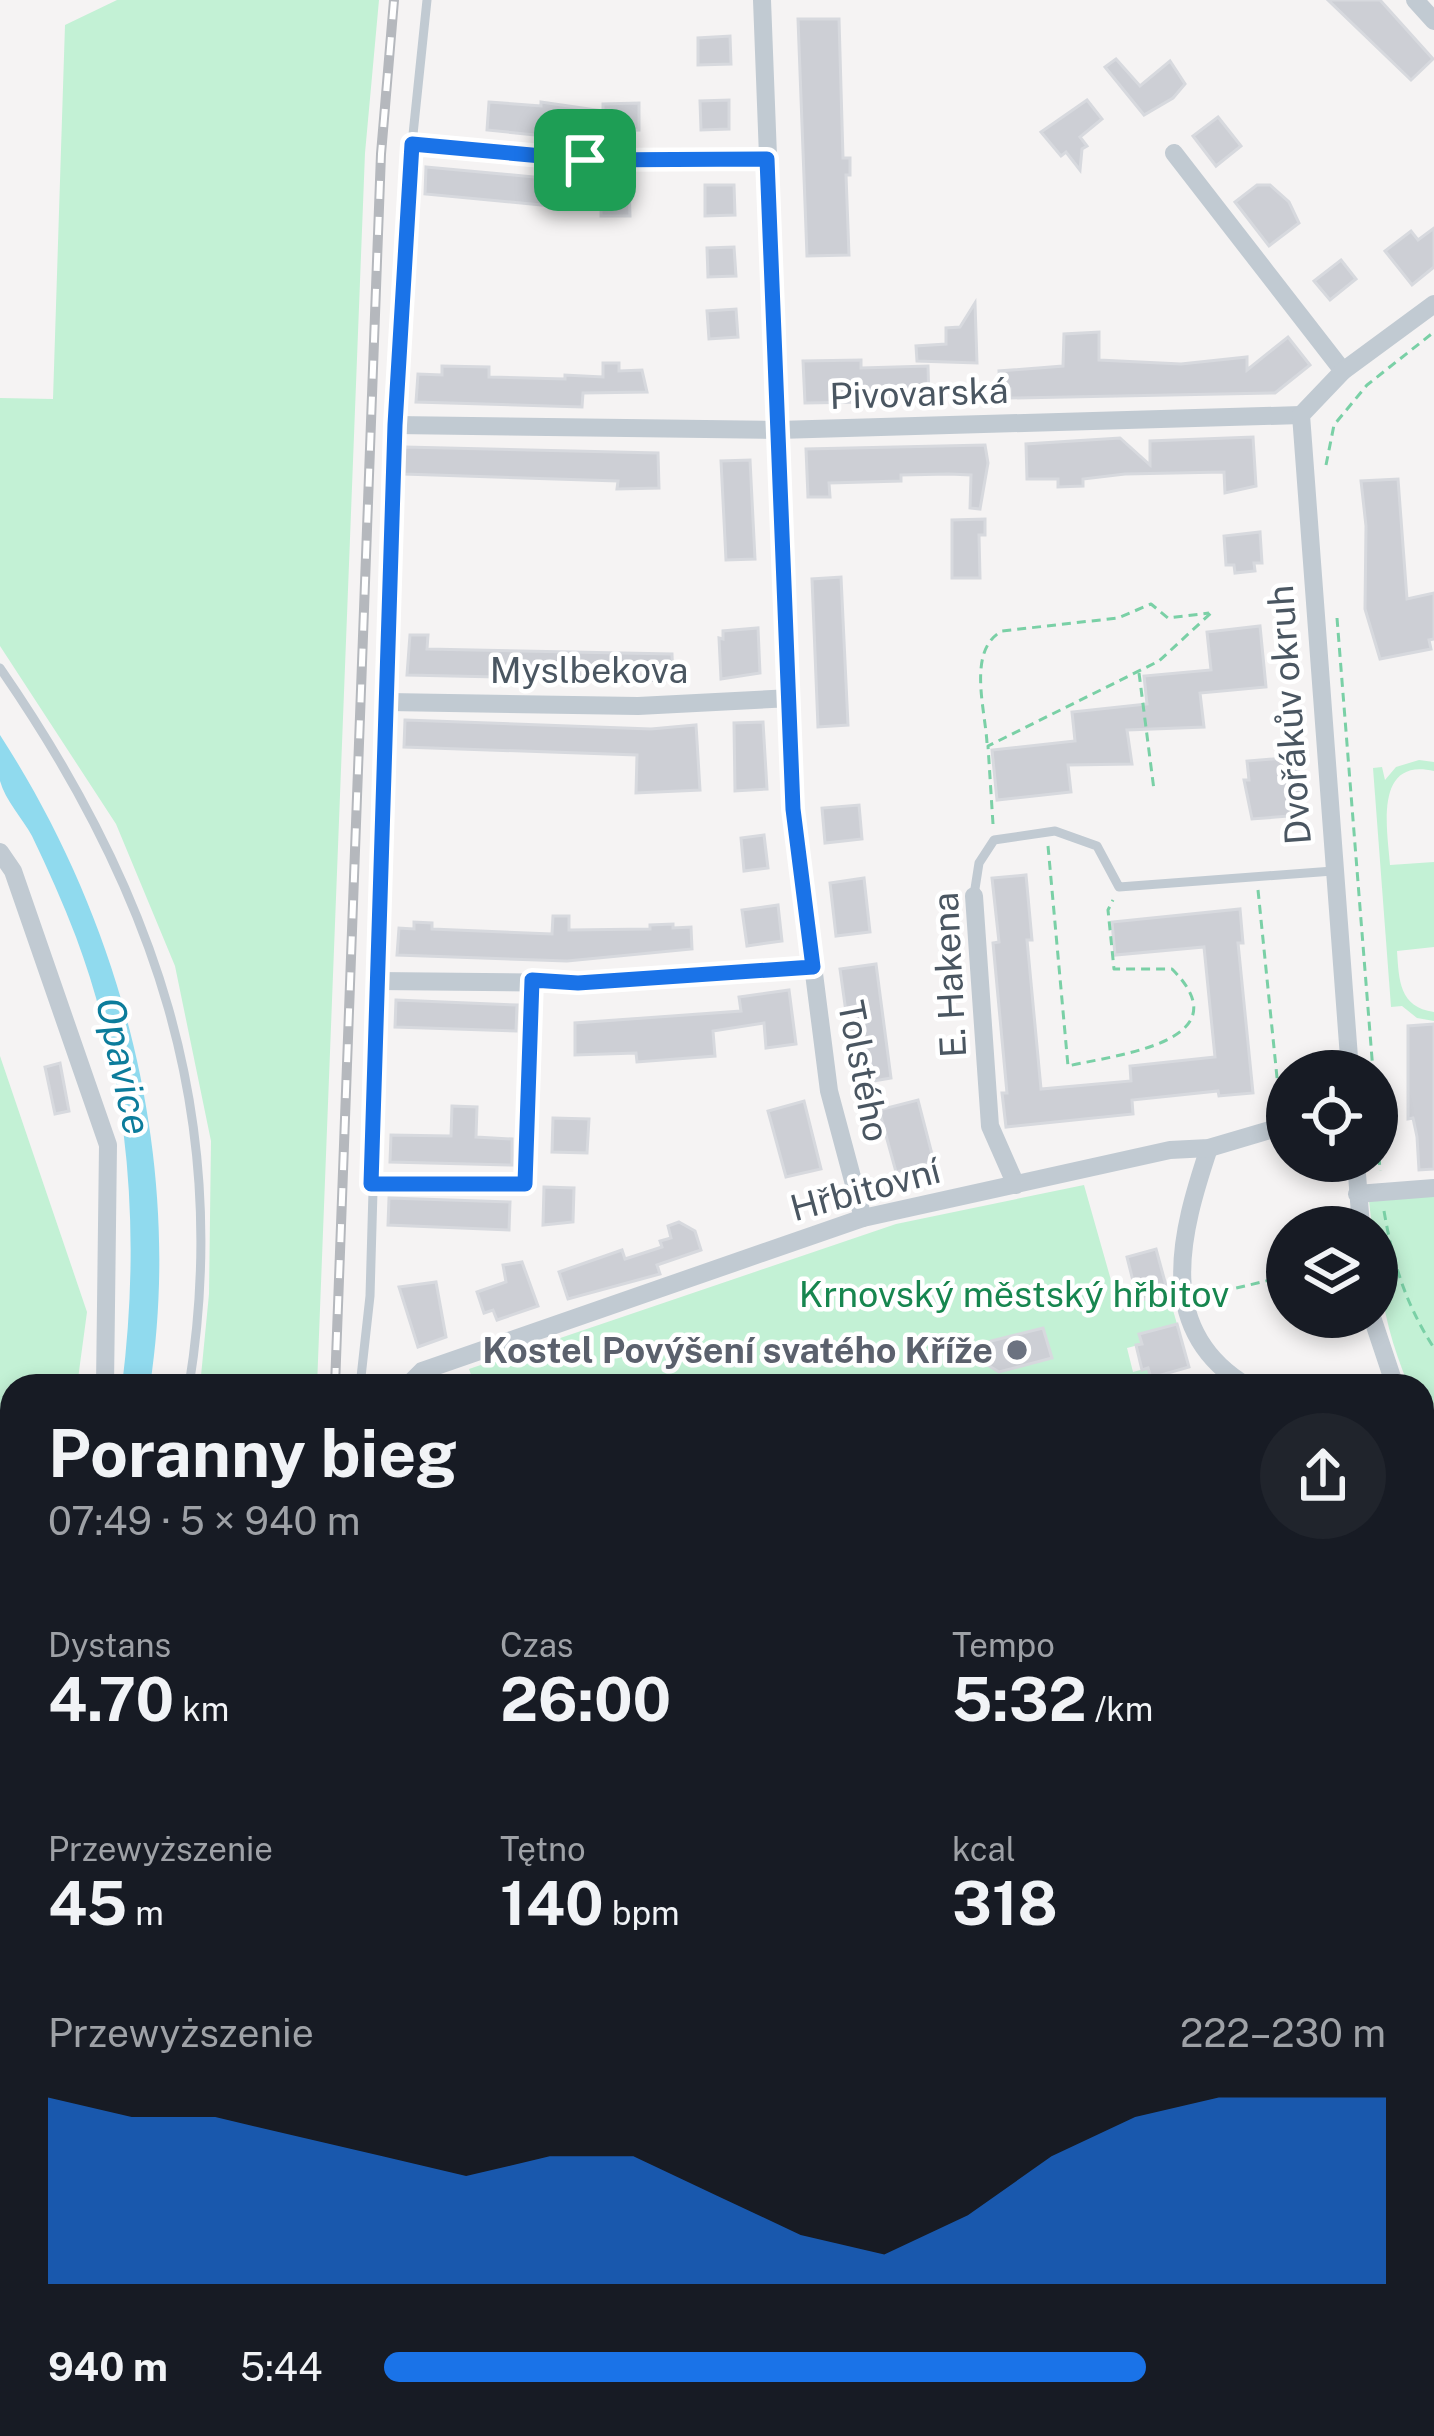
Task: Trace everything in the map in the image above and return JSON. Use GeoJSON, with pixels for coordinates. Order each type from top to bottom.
{"type":"FeatureCollection","features":[{"type":"Feature","properties":{"kind":"street","name":"Tolstého"},"geometry":{"type":"LineString","coordinates":[[762,0],[793,809],[829,1091],[862,1218]]}},
{"type":"Feature","properties":{"kind":"street"},"geometry":{"type":"LineString","coordinates":[[1415,0],[1434,21]]}},
{"type":"Feature","properties":{"kind":"street"},"geometry":{"type":"LineString","coordinates":[[412,144],[585,160],[767,159]]}},
{"type":"Feature","properties":{"kind":"street"},"geometry":{"type":"LineString","coordinates":[[1174,154],[1343,371]]}},
{"type":"Feature","properties":{"kind":"street"},"geometry":{"type":"LineString","coordinates":[[1301,415],[1343,371],[1434,304]]}},
{"type":"Feature","properties":{"kind":"street","name":"Pivovarská"},"geometry":{"type":"LineString","coordinates":[[395,425],[778,430],[1301,415]]}},
{"type":"Feature","properties":{"kind":"street","name":"Dvořákův okruh"},"geometry":{"type":"LineString","coordinates":[[1301,415],[1348,1050]]}},
{"type":"Feature","properties":{"kind":"street","name":"Myslbekova"},"geometry":{"type":"LineString","coordinates":[[388,702],[638,706],[790,698]]}},
{"type":"Feature","properties":{"kind":"street"},"geometry":{"type":"LineString","coordinates":[[0,852],[13,871],[108,1145],[105,1374]]}},
{"type":"Feature","properties":{"kind":"street","name":"E. Hakena"},"geometry":{"type":"LineString","coordinates":[[974,896],[991,1126],[1016,1184]]}},
{"type":"Feature","properties":{"kind":"street"},"geometry":{"type":"LineString","coordinates":[[377,980],[578,983],[813,967]]}},
{"type":"Feature","properties":{"kind":"street"},"geometry":{"type":"LineString","coordinates":[[371,1184],[525,1184],[532,980]]}},
{"type":"Feature","properties":{"kind":"street","name":"Hřbitovní"},"geometry":{"type":"LineString","coordinates":[[419,1374],[862,1218],[1170,1150],[1209,1148],[1266,1132]]}},
{"type":"Feature","properties":{"kind":"street"},"geometry":{"type":"LineString","coordinates":[[1209,1148],[1180,1246],[1184,1301],[1198,1336],[1228,1374]]}},
{"type":"Feature","properties":{"kind":"street"},"geometry":{"type":"LineString","coordinates":[[1357,1182],[1358,1206]]}},
{"type":"Feature","properties":{"kind":"street"},"geometry":{"type":"LineString","coordinates":[[1357,1194],[1434,1188]]}},
{"type":"Feature","properties":{"kind":"street"},"geometry":{"type":"LineString","coordinates":[[1379,1338],[1391,1374]]}},
{"type":"Feature","properties":{"kind":"lane"},"geometry":{"type":"LineString","coordinates":[[362,1374],[370,1296],[395,425],[412,144],[428,0]]}},
{"type":"Feature","properties":{"kind":"lane"},"geometry":{"type":"LineString","coordinates":[[0,668],[91,814],[148,938],[166,995],[193,1123],[200,1190],[203,1264],[190,1374]]}},
{"type":"Feature","properties":{"kind":"lane"},"geometry":{"type":"LineString","coordinates":[[994,840],[1047,832],[1097,847],[1119,886],[1333,871]]}},
{"type":"Feature","properties":{"kind":"lane","name":"E. Hakena"},"geometry":{"type":"LineString","coordinates":[[974,896],[979,863],[994,840]]}},
{"type":"Feature","properties":{"kind":"path"},"geometry":{"type":"LineString","coordinates":[[1325,472],[1334,425],[1367,385],[1434,332]]}},
{"type":"Feature","properties":{"kind":"path"},"geometry":{"type":"LineString","coordinates":[[988,746],[1159,661],[1211,613],[1168,618],[1151,604],[1118,618],[1002,631],[987,639],[981,653],[994,840]]}},
{"type":"Feature","properties":{"kind":"path"},"geometry":{"type":"LineString","coordinates":[[1337,611],[1371,1050]]}},
{"type":"Feature","properties":{"kind":"path"},"geometry":{"type":"LineString","coordinates":[[1139,671],[1154,790]]}},
{"type":"Feature","properties":{"kind":"path"},"geometry":{"type":"LineString","coordinates":[[1047,832],[1069,1066],[1167,1044],[1185,1029],[1194,1003],[1187,985],[1172,969],[1114,969],[1108,910],[1119,886]]}},
{"type":"Feature","properties":{"kind":"path"},"geometry":{"type":"LineString","coordinates":[[1257,877],[1276,1050]]}},
{"type":"Feature","properties":{"kind":"path"},"geometry":{"type":"LineString","coordinates":[[1380,1182],[1392,1262],[1403,1293],[1434,1348]]}},
{"type":"Feature","properties":{"kind":"path"},"geometry":{"type":"LineString","coordinates":[[1184,1301],[1266,1281]]}},
{"type":"Feature","properties":{"kind":"green space"},"geometry":{"type":"Polygon","coordinates":[[[117,0],[379,0],[365,153],[317,1374],[201,1374],[209,1294],[211,1141],[175,966],[116,824],[0,646],[0,398],[53,399],[65,25],[117,0]]]}},
{"type":"Feature","properties":{"kind":"green space"},"geometry":{"type":"Polygon","coordinates":[[[1419,760],[1434,762],[1434,771],[1415,770],[1401,775],[1393,785],[1387,833],[1390,865],[1434,862],[1434,947],[1397,951],[1407,998],[1434,1012],[1434,1021],[1417,1018],[1402,1006],[1391,1007],[1373,768],[1382,767],[1385,780],[1396,767],[1419,760]]]}},
{"type":"Feature","properties":{"kind":"green space"},"geometry":{"type":"Polygon","coordinates":[[[0,1056],[87,1312],[79,1374],[0,1374],[0,1056]]]}},
{"type":"Feature","properties":{"kind":"green space","name":"Krnovský městský hřbitov"},"geometry":{"type":"Polygon","coordinates":[[[1084,1185],[1118,1305],[1168,1293],[1177,1324],[1140,1334],[1142,1344],[1127,1348],[1133,1372],[1148,1368],[1150,1374],[471,1374],[469,1369],[896,1224],[1084,1185]]]}},
{"type":"Feature","properties":{"kind":"green space"},"geometry":{"type":"Polygon","coordinates":[[[1434,1194],[1434,1374],[1404,1374],[1394,1347],[1392,1338],[1398,1338],[1398,1206],[1370,1206],[1369,1201],[1434,1194]]]}},
{"type":"Feature","properties":{"kind":"water","name":"Opavice"},"geometry":{"type":"Polygon","coordinates":[[[0,735],[80,885],[134,1047],[150,1131],[158,1216],[158,1301],[151,1374],[123,1374],[130,1215],[109,1047],[66,912],[32,836],[0,781],[0,735]]]}},
{"type":"Feature","properties":{"kind":"building"},"geometry":{"type":"Polygon","coordinates":[[[1328,0],[1380,0],[1433,59],[1411,80],[1328,0]]]}},
{"type":"Feature","properties":{"kind":"building"},"geometry":{"type":"Polygon","coordinates":[[[798,19],[839,19],[843,158],[850,158],[850,175],[846,175],[849,255],[807,256],[798,19]]]}},
{"type":"Feature","properties":{"kind":"building"},"geometry":{"type":"Polygon","coordinates":[[[730,36],[731,64],[698,65],[698,38],[730,36]]]}},
{"type":"Feature","properties":{"kind":"building"},"geometry":{"type":"Polygon","coordinates":[[[1116,59],[1140,86],[1170,61],[1185,84],[1173,98],[1144,115],[1105,67],[1116,59]]]}},
{"type":"Feature","properties":{"kind":"building"},"geometry":{"type":"Polygon","coordinates":[[[729,100],[729,129],[701,130],[700,101],[729,100]]]}},
{"type":"Feature","properties":{"kind":"building"},"geometry":{"type":"Polygon","coordinates":[[[1087,100],[1102,119],[1080,137],[1087,146],[1082,149],[1080,170],[1041,132],[1087,100]]]}},
{"type":"Feature","properties":{"kind":"building"},"geometry":{"type":"Polygon","coordinates":[[[489,102],[541,106],[541,102],[603,111],[603,104],[639,103],[639,130],[585,132],[585,140],[487,130],[489,102]]]}},
{"type":"Feature","properties":{"kind":"building"},"geometry":{"type":"Polygon","coordinates":[[[1218,117],[1241,146],[1216,166],[1193,136],[1218,117]]]}},
{"type":"Feature","properties":{"kind":"building"},"geometry":{"type":"Polygon","coordinates":[[[426,167],[566,180],[563,207],[425,194],[426,167]]]}},
{"type":"Feature","properties":{"kind":"building"},"geometry":{"type":"Polygon","coordinates":[[[601,183],[629,183],[630,216],[601,216],[601,183]]]}},
{"type":"Feature","properties":{"kind":"building"},"geometry":{"type":"Polygon","coordinates":[[[705,185],[734,185],[735,215],[705,216],[705,185]]]}},
{"type":"Feature","properties":{"kind":"building"},"geometry":{"type":"Polygon","coordinates":[[[1257,185],[1270,185],[1289,202],[1299,223],[1269,246],[1235,202],[1257,185]]]}},
{"type":"Feature","properties":{"kind":"building"},"geometry":{"type":"Polygon","coordinates":[[[1434,228],[1434,267],[1412,285],[1385,251],[1411,231],[1418,240],[1434,228]]]}},
{"type":"Feature","properties":{"kind":"building"},"geometry":{"type":"Polygon","coordinates":[[[734,247],[736,276],[708,277],[707,248],[734,247]]]}},
{"type":"Feature","properties":{"kind":"building"},"geometry":{"type":"Polygon","coordinates":[[[1341,260],[1356,279],[1330,300],[1314,281],[1341,260]]]}},
{"type":"Feature","properties":{"kind":"building"},"geometry":{"type":"Polygon","coordinates":[[[975,303],[977,363],[917,361],[916,346],[946,344],[946,328],[960,327],[975,303]]]}},
{"type":"Feature","properties":{"kind":"building"},"geometry":{"type":"Polygon","coordinates":[[[736,309],[738,337],[709,339],[707,311],[736,309]]]}},
{"type":"Feature","properties":{"kind":"building"},"geometry":{"type":"Polygon","coordinates":[[[1099,332],[1099,360],[1181,364],[1247,357],[1247,370],[1288,337],[1310,365],[1275,393],[1010,398],[1010,389],[1000,389],[999,371],[1063,366],[1064,334],[1099,332]]]}},
{"type":"Feature","properties":{"kind":"building"},"geometry":{"type":"Polygon","coordinates":[[[861,360],[861,368],[928,366],[929,401],[805,403],[803,361],[861,360]]]}},
{"type":"Feature","properties":{"kind":"building"},"geometry":{"type":"Polygon","coordinates":[[[603,363],[619,363],[619,371],[642,370],[647,392],[583,393],[582,407],[416,402],[418,374],[442,375],[442,366],[489,367],[489,377],[565,379],[565,375],[603,377],[603,363]]]}},
{"type":"Feature","properties":{"kind":"building"},"geometry":{"type":"Polygon","coordinates":[[[1253,437],[1256,486],[1225,493],[1224,472],[1125,474],[1083,479],[1083,486],[1058,487],[1058,479],[1027,479],[1026,444],[1120,438],[1150,465],[1150,441],[1253,437]]]}},
{"type":"Feature","properties":{"kind":"building"},"geometry":{"type":"Polygon","coordinates":[[[985,445],[988,463],[980,509],[970,508],[971,475],[901,475],[901,481],[829,483],[830,497],[808,497],[806,449],[985,445]]]}},
{"type":"Feature","properties":{"kind":"building"},"geometry":{"type":"Polygon","coordinates":[[[404,447],[658,453],[659,488],[617,489],[618,481],[404,474],[404,447]]]}},
{"type":"Feature","properties":{"kind":"building"},"geometry":{"type":"Polygon","coordinates":[[[750,460],[755,559],[726,560],[721,461],[750,460]]]}},
{"type":"Feature","properties":{"kind":"building"},"geometry":{"type":"Polygon","coordinates":[[[1398,479],[1407,599],[1434,593],[1434,639],[1429,640],[1431,649],[1380,659],[1365,609],[1361,481],[1398,479]]]}},
{"type":"Feature","properties":{"kind":"building"},"geometry":{"type":"Polygon","coordinates":[[[985,519],[985,535],[979,535],[980,578],[952,578],[952,520],[985,519]]]}},
{"type":"Feature","properties":{"kind":"building"},"geometry":{"type":"Polygon","coordinates":[[[1260,532],[1262,563],[1254,563],[1255,571],[1235,573],[1234,565],[1226,565],[1224,536],[1260,532]]]}},
{"type":"Feature","properties":{"kind":"building"},"geometry":{"type":"Polygon","coordinates":[[[841,577],[848,725],[818,727],[812,579],[841,577]]]}},
{"type":"Feature","properties":{"kind":"building"},"geometry":{"type":"Polygon","coordinates":[[[1260,626],[1266,687],[1200,693],[1204,727],[1127,730],[1132,764],[1068,765],[1071,792],[997,800],[992,750],[1075,741],[1072,712],[1147,704],[1144,676],[1211,670],[1207,632],[1260,626]]]}},
{"type":"Feature","properties":{"kind":"building"},"geometry":{"type":"Polygon","coordinates":[[[758,628],[760,673],[721,679],[719,638],[723,639],[723,631],[758,628]]]}},
{"type":"Feature","properties":{"kind":"building"},"geometry":{"type":"Polygon","coordinates":[[[410,635],[428,635],[427,649],[672,654],[673,681],[407,675],[410,635]]]}},
{"type":"Feature","properties":{"kind":"building"},"geometry":{"type":"Polygon","coordinates":[[[405,720],[651,729],[696,725],[700,790],[636,793],[637,755],[404,747],[405,720]]]}},
{"type":"Feature","properties":{"kind":"building"},"geometry":{"type":"Polygon","coordinates":[[[763,722],[767,789],[735,791],[734,723],[763,722]]]}},
{"type":"Feature","properties":{"kind":"building"},"geometry":{"type":"Polygon","coordinates":[[[1297,757],[1302,815],[1252,819],[1244,780],[1249,780],[1247,761],[1297,757]]]}},
{"type":"Feature","properties":{"kind":"building"},"geometry":{"type":"Polygon","coordinates":[[[859,805],[862,839],[825,843],[822,808],[859,805]]]}},
{"type":"Feature","properties":{"kind":"building"},"geometry":{"type":"Polygon","coordinates":[[[764,835],[768,868],[744,871],[741,838],[764,835]]]}},
{"type":"Feature","properties":{"kind":"building"},"geometry":{"type":"Polygon","coordinates":[[[1026,875],[1041,1089],[1131,1081],[1130,1066],[1215,1057],[1204,947],[1115,955],[1112,922],[1240,909],[1243,943],[1238,943],[1253,1093],[1219,1096],[1218,1091],[1132,1100],[1133,1114],[1006,1127],[992,878],[1026,875]]]}},
{"type":"Feature","properties":{"kind":"building"},"geometry":{"type":"Polygon","coordinates":[[[864,878],[870,932],[836,936],[830,883],[864,878]]]}},
{"type":"Feature","properties":{"kind":"building"},"geometry":{"type":"Polygon","coordinates":[[[778,905],[782,941],[747,946],[742,910],[778,905]]]}},
{"type":"Feature","properties":{"kind":"building"},"geometry":{"type":"Polygon","coordinates":[[[553,916],[569,916],[569,930],[691,927],[692,949],[567,961],[397,955],[399,928],[414,929],[414,922],[432,923],[432,929],[552,934],[553,916]]]}},
{"type":"Feature","properties":{"kind":"building"},"geometry":{"type":"Polygon","coordinates":[[[876,964],[891,1078],[856,1084],[840,969],[876,964]]]}},
{"type":"Feature","properties":{"kind":"building"},"geometry":{"type":"Polygon","coordinates":[[[789,990],[796,1044],[766,1048],[764,1023],[713,1031],[715,1056],[637,1062],[636,1053],[575,1055],[575,1023],[741,1011],[739,997],[789,990]]]}},
{"type":"Feature","properties":{"kind":"building"},"geometry":{"type":"Polygon","coordinates":[[[396,1000],[517,1005],[516,1031],[395,1027],[396,1000]]]}},
{"type":"Feature","properties":{"kind":"building"},"geometry":{"type":"Polygon","coordinates":[[[1434,1024],[1434,1169],[1419,1170],[1413,1118],[1408,1119],[1408,1026],[1434,1024]]]}},
{"type":"Feature","properties":{"kind":"building"},"geometry":{"type":"Polygon","coordinates":[[[60,1063],[69,1111],[55,1114],[45,1067],[60,1063]]]}},
{"type":"Feature","properties":{"kind":"building"},"geometry":{"type":"Polygon","coordinates":[[[918,1100],[934,1162],[896,1172],[879,1110],[918,1100]]]}},
{"type":"Feature","properties":{"kind":"building"},"geometry":{"type":"Polygon","coordinates":[[[804,1101],[821,1169],[786,1177],[768,1111],[804,1101]]]}},
{"type":"Feature","properties":{"kind":"building"},"geometry":{"type":"Polygon","coordinates":[[[452,1106],[477,1107],[476,1137],[512,1139],[512,1165],[390,1162],[391,1135],[451,1136],[452,1106]]]}},
{"type":"Feature","properties":{"kind":"building"},"geometry":{"type":"Polygon","coordinates":[[[553,1118],[589,1119],[587,1153],[552,1152],[553,1118]]]}},
{"type":"Feature","properties":{"kind":"building"},"geometry":{"type":"Polygon","coordinates":[[[544,1187],[574,1188],[573,1222],[543,1225],[544,1187]]]}},
{"type":"Feature","properties":{"kind":"building"},"geometry":{"type":"Polygon","coordinates":[[[389,1198],[510,1202],[509,1230],[388,1225],[389,1198]]]}},
{"type":"Feature","properties":{"kind":"building"},"geometry":{"type":"Polygon","coordinates":[[[679,1222],[695,1231],[701,1250],[657,1265],[660,1274],[568,1299],[559,1272],[622,1250],[625,1259],[662,1247],[660,1241],[671,1238],[668,1226],[679,1222]]]}},
{"type":"Feature","properties":{"kind":"building"},"geometry":{"type":"Polygon","coordinates":[[[1156,1249],[1168,1293],[1138,1301],[1127,1257],[1156,1249]]]}},
{"type":"Feature","properties":{"kind":"building"},"geometry":{"type":"Polygon","coordinates":[[[522,1262],[538,1306],[497,1320],[493,1310],[484,1313],[477,1292],[506,1282],[503,1265],[522,1262]]]}},
{"type":"Feature","properties":{"kind":"building"},"geometry":{"type":"Polygon","coordinates":[[[436,1282],[446,1337],[418,1347],[399,1287],[436,1282]]]}},
{"type":"Feature","properties":{"kind":"building"},"geometry":{"type":"Polygon","coordinates":[[[1177,1324],[1189,1367],[1165,1374],[1142,1370],[1136,1345],[1142,1344],[1139,1334],[1177,1324]]]}},
{"type":"Feature","properties":{"kind":"building","name":"Kostel Povýšení svatého Kříže"},"geometry":{"type":"Polygon","coordinates":[[[1043,1328],[1052,1358],[999,1372],[981,1361],[991,1341],[1043,1328]]]}},
{"type":"Feature","properties":{"kind":"railway"},"geometry":{"type":"LineString","coordinates":[[335,1374],[381,154],[394,0]]}},
{"type":"Feature","properties":{"kind":"place","name":"Kostel Povýšení svatého Kříže"},"geometry":{"type":"Point","coordinates":[1017,1350]}},
{"type":"Feature","properties":{"kind":"route"},"geometry":{"type":"LineString","coordinates":[[412,144],[585,160],[767,159],[793,809],[813,967],[578,983],[532,980],[525,1184],[371,1184],[395,425],[412,144]]}}]}
